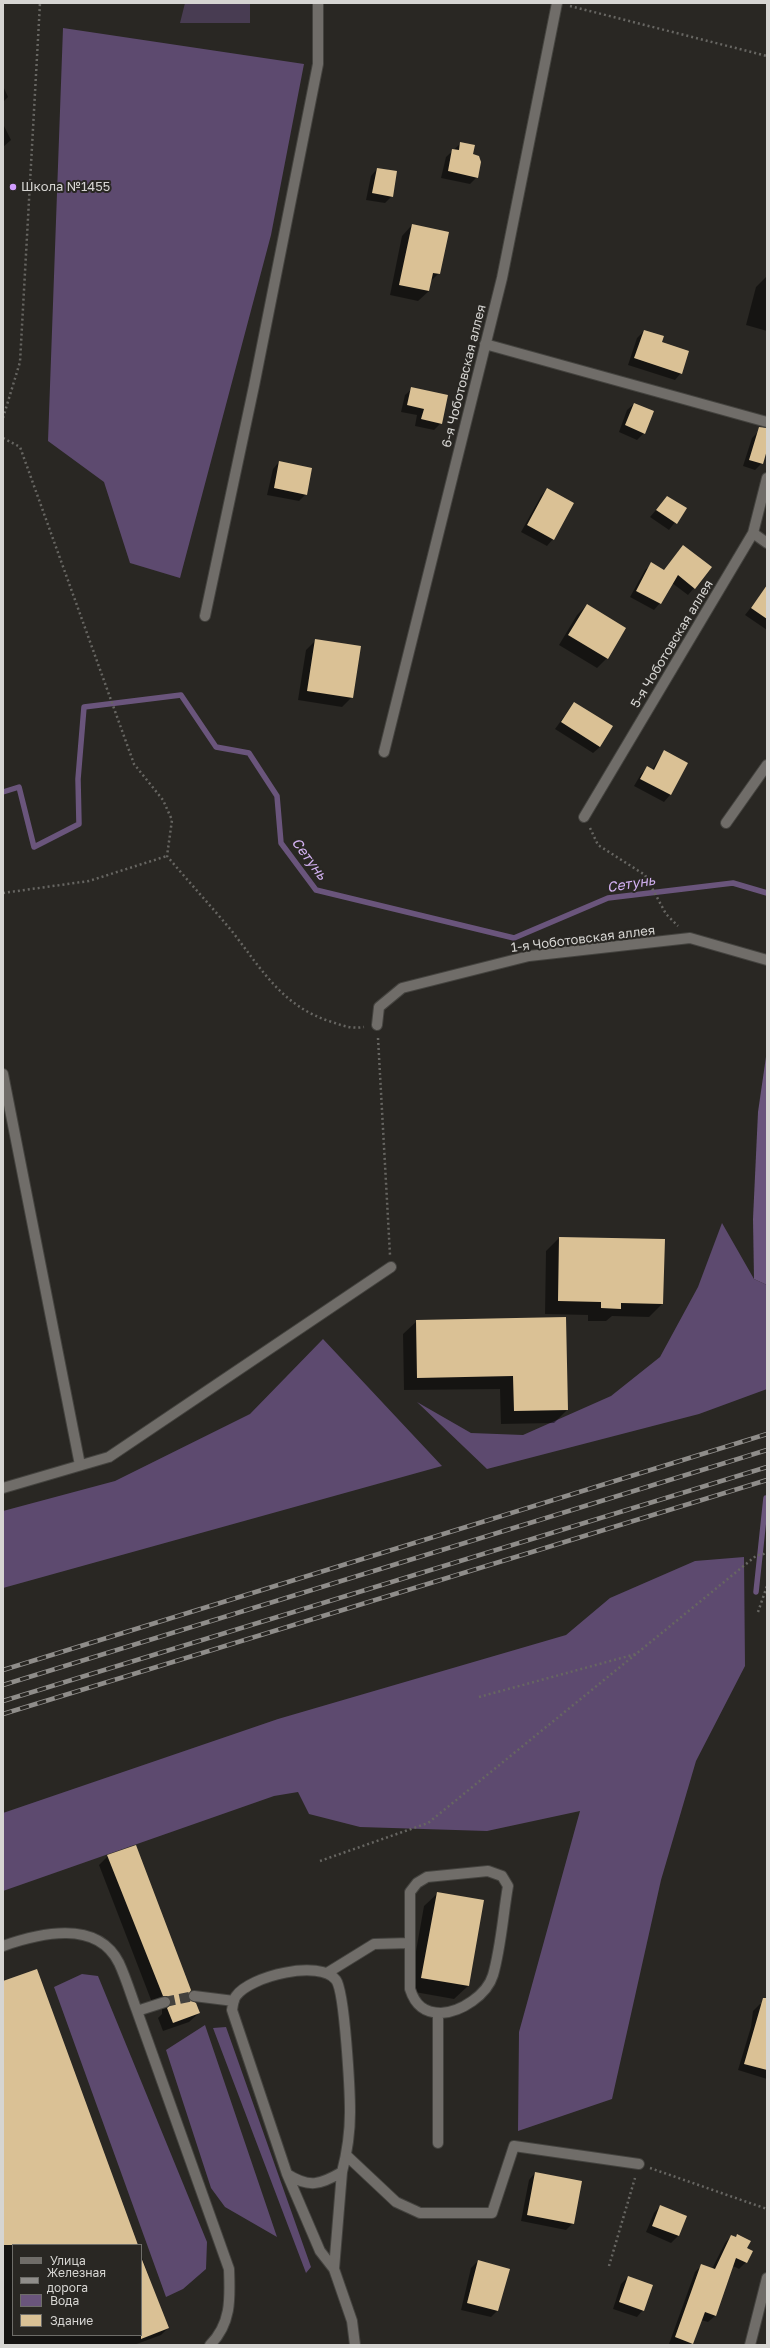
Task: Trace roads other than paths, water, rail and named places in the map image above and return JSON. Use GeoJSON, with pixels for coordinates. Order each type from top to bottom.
{"type":"FeatureCollection","features":[{"type":"Feature","properties":{"kind":"street"},"geometry":{"type":"LineString","coordinates":[[205,616],[254,386],[318,64],[318,3]]}},
{"type":"Feature","properties":{"kind":"street","name":"6-я Чоботовская аллея"},"geometry":{"type":"LineString","coordinates":[[384,752],[502,278],[557,3]]}},
{"type":"Feature","properties":{"kind":"street"},"geometry":{"type":"LineString","coordinates":[[485,344],[767,422]]}},
{"type":"Feature","properties":{"kind":"street","name":"5-я Чоботовская аллея"},"geometry":{"type":"LineString","coordinates":[[584,817],[753,532],[767,478]]}},
{"type":"Feature","properties":{"kind":"street"},"geometry":{"type":"LineString","coordinates":[[753,532],[767,543]]}},
{"type":"Feature","properties":{"kind":"street"},"geometry":{"type":"LineString","coordinates":[[726,823],[767,765]]}},
{"type":"Feature","properties":{"kind":"street","name":"1-я Чоботовская аллея"},"geometry":{"type":"LineString","coordinates":[[377,1025],[379,1007],[402,988],[529,956],[690,938],[767,960]]}},
{"type":"Feature","properties":{"kind":"street"},"geometry":{"type":"LineString","coordinates":[[3,1074],[80,1465]]}},
{"type":"Feature","properties":{"kind":"street"},"geometry":{"type":"LineString","coordinates":[[3,1488],[109,1457],[391,1267]]}},
{"type":"Feature","properties":{"kind":"street"},"geometry":{"type":"LineString","coordinates":[[488,1871],[502,1876],[508,1886],[493,1976],[483,1991],[472,2002],[461,2008],[438,2013],[423,2010],[414,2000],[410,1989],[410,1943],[410,1892],[417,1883],[427,1877],[488,1871]]}},
{"type":"Feature","properties":{"kind":"street"},"geometry":{"type":"LineString","coordinates":[[3,1946],[24,1939],[67,1934],[84,1934],[96,1938],[107,1946],[118,1962],[137,2011],[229,2269],[230,2306],[227,2319],[210,2345]]}},
{"type":"Feature","properties":{"kind":"street"},"geometry":{"type":"LineString","coordinates":[[327,1973],[374,1944],[410,1943]]}},
{"type":"Feature","properties":{"kind":"street"},"geometry":{"type":"LineString","coordinates":[[334,2269],[342,2172],[346,2155],[350,2113],[343,2013],[337,1981],[327,1973],[313,1969],[284,1973],[246,1987],[237,1995],[232,2010],[234,2022],[287,2174],[320,2251],[334,2269],[352,2321],[355,2345]]}},
{"type":"Feature","properties":{"kind":"street"},"geometry":{"type":"LineString","coordinates":[[194,1996],[234,2001]]}},
{"type":"Feature","properties":{"kind":"street"},"geometry":{"type":"LineString","coordinates":[[137,2011],[165,2002]]}},
{"type":"Feature","properties":{"kind":"street"},"geometry":{"type":"LineString","coordinates":[[438,2013],[438,2143]]}},
{"type":"Feature","properties":{"kind":"street"},"geometry":{"type":"LineString","coordinates":[[346,2155],[396,2202],[420,2213],[492,2213],[514,2146],[639,2164]]}},
{"type":"Feature","properties":{"kind":"street"},"geometry":{"type":"LineString","coordinates":[[287,2174],[302,2183],[324,2183],[342,2172]]}},
{"type":"Feature","properties":{"kind":"street"},"geometry":{"type":"LineString","coordinates":[[750,2345],[767,2278]]}},
{"type":"Feature","properties":{"kind":"water"},"geometry":{"type":"Polygon","coordinates":[[[767,1050],[767,1285],[754,1279],[753,1219],[758,1112],[767,1050]]]}},
{"type":"Feature","properties":{"kind":"waterway","name":"Сетунь"},"geometry":{"type":"LineString","coordinates":[[3,792],[19,787],[34,847],[79,824],[78,779],[84,707],[181,695],[216,747],[249,753],[277,796],[281,843],[316,890],[514,938],[608,898],[733,883],[767,893]]}},
{"type":"Feature","properties":{"kind":"waterway"},"geometry":{"type":"LineString","coordinates":[[756,1592],[766,1498]]}},
{"type":"Feature","properties":{"kind":"tunnel"},"geometry":{"type":"LineString","coordinates":[[165,2002],[194,1996]]}},
{"type":"Feature","properties":{"kind":"railway"},"geometry":{"type":"LineString","coordinates":[[3,1670],[767,1434]]}},
{"type":"Feature","properties":{"kind":"railway"},"geometry":{"type":"LineString","coordinates":[[3,1685],[767,1450]]}},
{"type":"Feature","properties":{"kind":"railway"},"geometry":{"type":"LineString","coordinates":[[3,1701],[767,1467]]}},
{"type":"Feature","properties":{"kind":"railway"},"geometry":{"type":"LineString","coordinates":[[3,1714],[767,1480]]}},
{"type":"Feature","properties":{"kind":"place","name":"Школа №1455"},"geometry":{"type":"Point","coordinates":[13,187]}}]}
